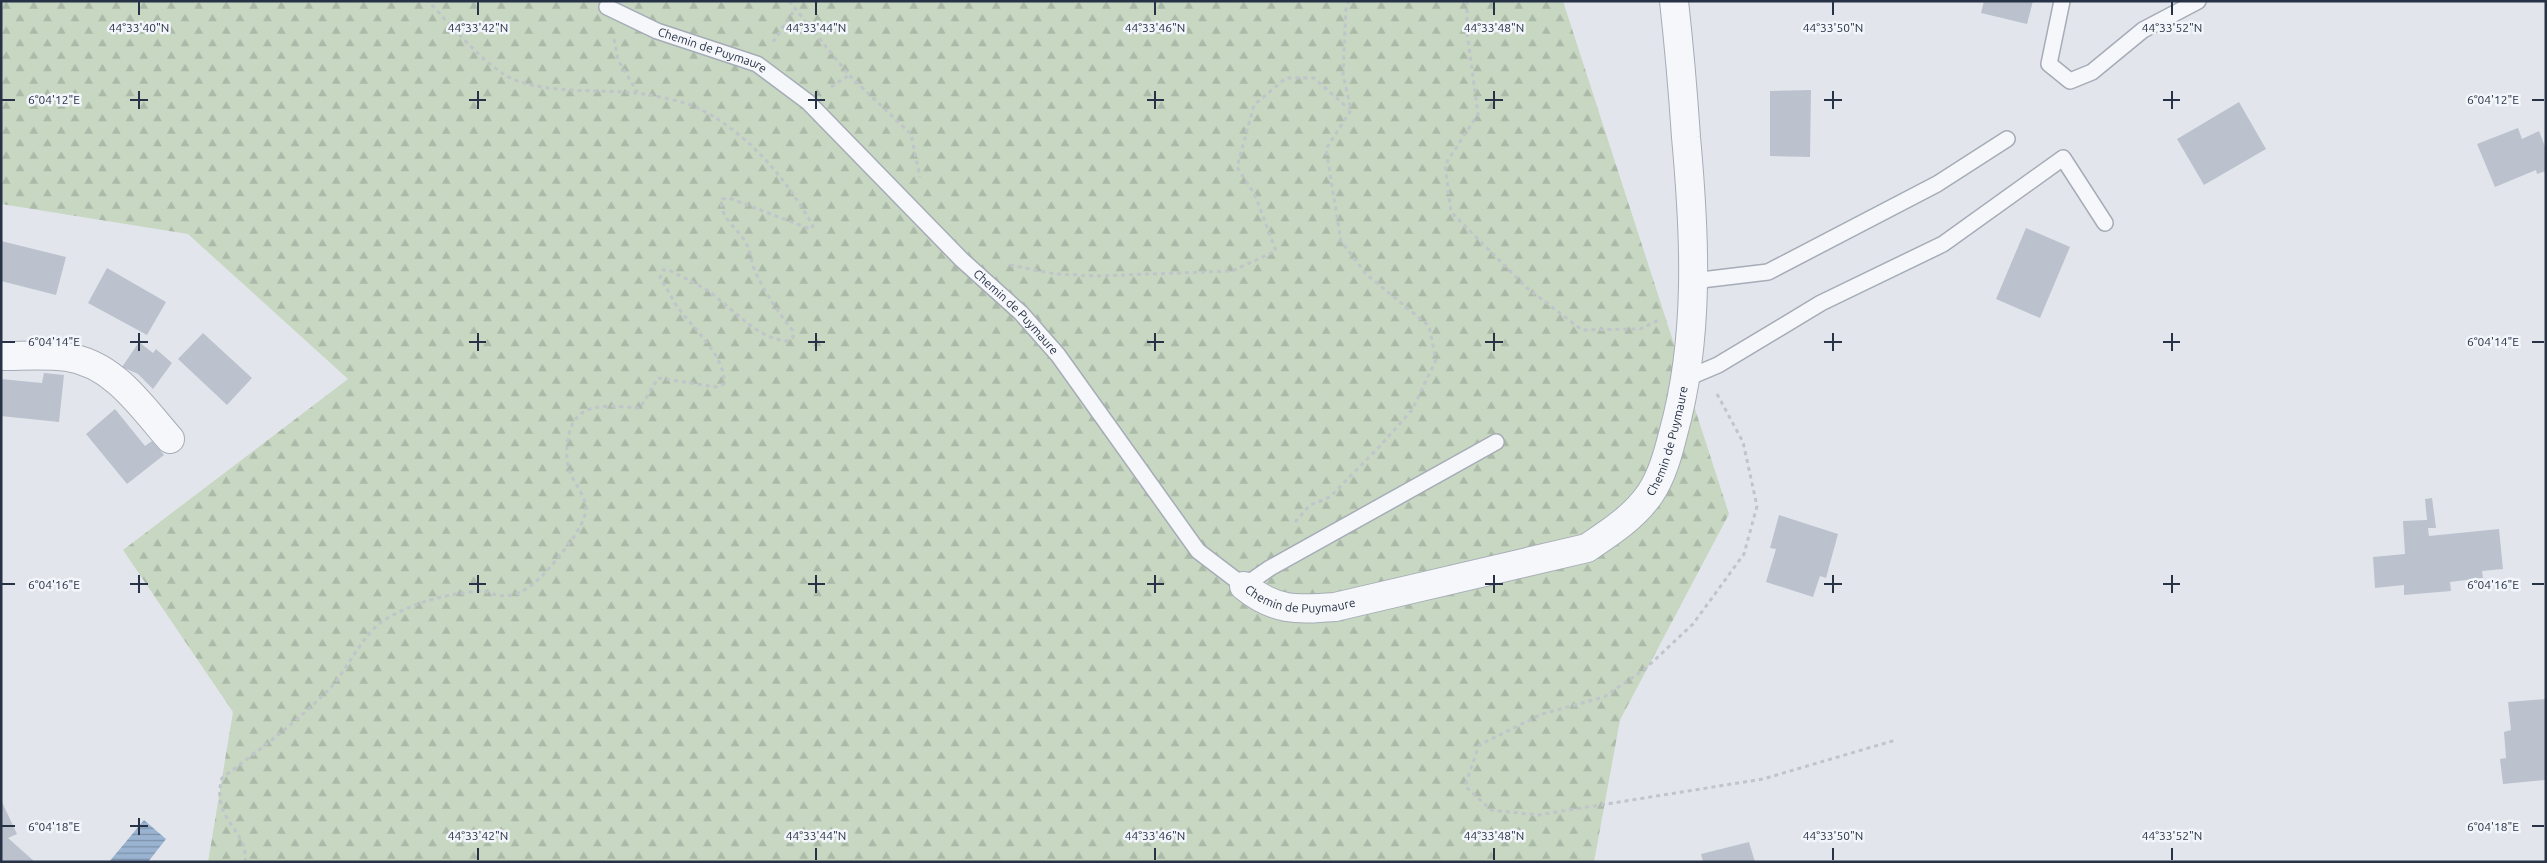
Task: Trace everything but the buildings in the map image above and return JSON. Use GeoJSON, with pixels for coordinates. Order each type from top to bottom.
{"type":"FeatureCollection","features":[{"type":"Feature","properties":{"kind":"street","name":"Chemin de Puymaure"},"geometry":{"type":"LineString","coordinates":[[1244,586],[1261,600],[1282,608],[1306,610],[1335,607],[1587,548],[1621,524],[1651,493],[1666,459],[1679,413],[1685,379],[1693,294],[1692,205],[1674,1]]}},
{"type":"Feature","properties":{"kind":"street"},"geometry":{"type":"LineString","coordinates":[[1,356],[67,357],[94,365],[116,378],[170,440]]}},
{"type":"Feature","properties":{"kind":"lane"},"geometry":{"type":"LineString","coordinates":[[2062,1],[2049,64],[2070,81],[2092,72],[2143,30],[2198,1]]}},
{"type":"Feature","properties":{"kind":"lane","name":"Chemin de Puymaure"},"geometry":{"type":"LineString","coordinates":[[607,7],[656,31],[757,64],[808,102],[962,260],[1021,313],[1058,355],[1198,551],[1244,586]]}},
{"type":"Feature","properties":{"kind":"lane"},"geometry":{"type":"LineString","coordinates":[[1693,294],[1768,272],[1937,184],[2007,140]]}},
{"type":"Feature","properties":{"kind":"lane"},"geometry":{"type":"LineString","coordinates":[[1685,379],[1718,365],[1821,303],[1943,244],[2063,158],[2105,223]]}},
{"type":"Feature","properties":{"kind":"lane"},"geometry":{"type":"LineString","coordinates":[[1244,586],[1270,568],[1496,442]]}},
{"type":"Feature","properties":{"kind":"path"},"geometry":{"type":"LineString","coordinates":[[245,862],[246,854],[241,839],[223,814],[219,790],[222,778],[297,721],[332,686],[347,668],[359,647],[383,620],[411,606],[438,597],[482,590],[499,596],[526,591],[544,574],[584,521],[586,508],[569,470],[566,453],[570,426],[583,411],[599,406],[640,408],[658,378],[716,387],[724,384],[724,377],[711,348],[677,305],[660,278],[663,270],[669,270],[706,290],[762,333],[778,340],[787,341],[792,337],[792,331],[766,294],[754,269],[747,244],[721,207],[722,199],[729,198],[810,229],[813,226],[779,175],[742,136],[697,107],[637,93],[563,89],[514,80],[492,66],[428,1]]}},
{"type":"Feature","properties":{"kind":"path"},"geometry":{"type":"LineString","coordinates":[[789,1],[849,74],[912,134],[929,226]]}},
{"type":"Feature","properties":{"kind":"path"},"geometry":{"type":"LineString","coordinates":[[1270,568],[1290,527],[1310,505],[1330,497],[1412,410],[1436,360],[1429,326],[1366,274],[1341,241],[1326,149],[1351,110],[1343,74],[1346,7],[1349,1]]}},
{"type":"Feature","properties":{"kind":"path"},"geometry":{"type":"LineString","coordinates":[[1467,1],[1467,32],[1478,114],[1445,165],[1451,212],[1528,288],[1582,330],[1640,329],[1693,294]]}},
{"type":"Feature","properties":{"kind":"path"},"geometry":{"type":"LineString","coordinates":[[607,7],[618,60],[637,93]]}},
{"type":"Feature","properties":{"kind":"path"},"geometry":{"type":"LineString","coordinates":[[757,64],[795,9]]}},
{"type":"Feature","properties":{"kind":"path"},"geometry":{"type":"LineString","coordinates":[[962,260],[998,263],[1055,274],[1088,276],[1232,271],[1276,251],[1255,195],[1237,167],[1254,105],[1286,78],[1314,78],[1351,110]]}},
{"type":"Feature","properties":{"kind":"path"},"geometry":{"type":"LineString","coordinates":[[1716,392],[1743,442],[1757,506],[1744,554],[1693,624],[1645,669],[1604,697],[1542,714],[1479,745],[1465,786],[1491,810],[1538,815],[1764,779],[1896,740]]}},
{"type":"Feature","properties":{"kind":"green space"},"geometry":{"type":"Polygon","coordinates":[[[1,1],[1563,1],[1729,514],[1620,720],[1594,862],[208,862],[233,712],[123,550],[348,379],[188,234],[1,204],[1,1]]]}},
{"type":"Feature","properties":{"kind":"water"},"geometry":{"type":"Polygon","coordinates":[[[144,820],[166,839],[148,862],[109,862],[144,820]]]}}]}
